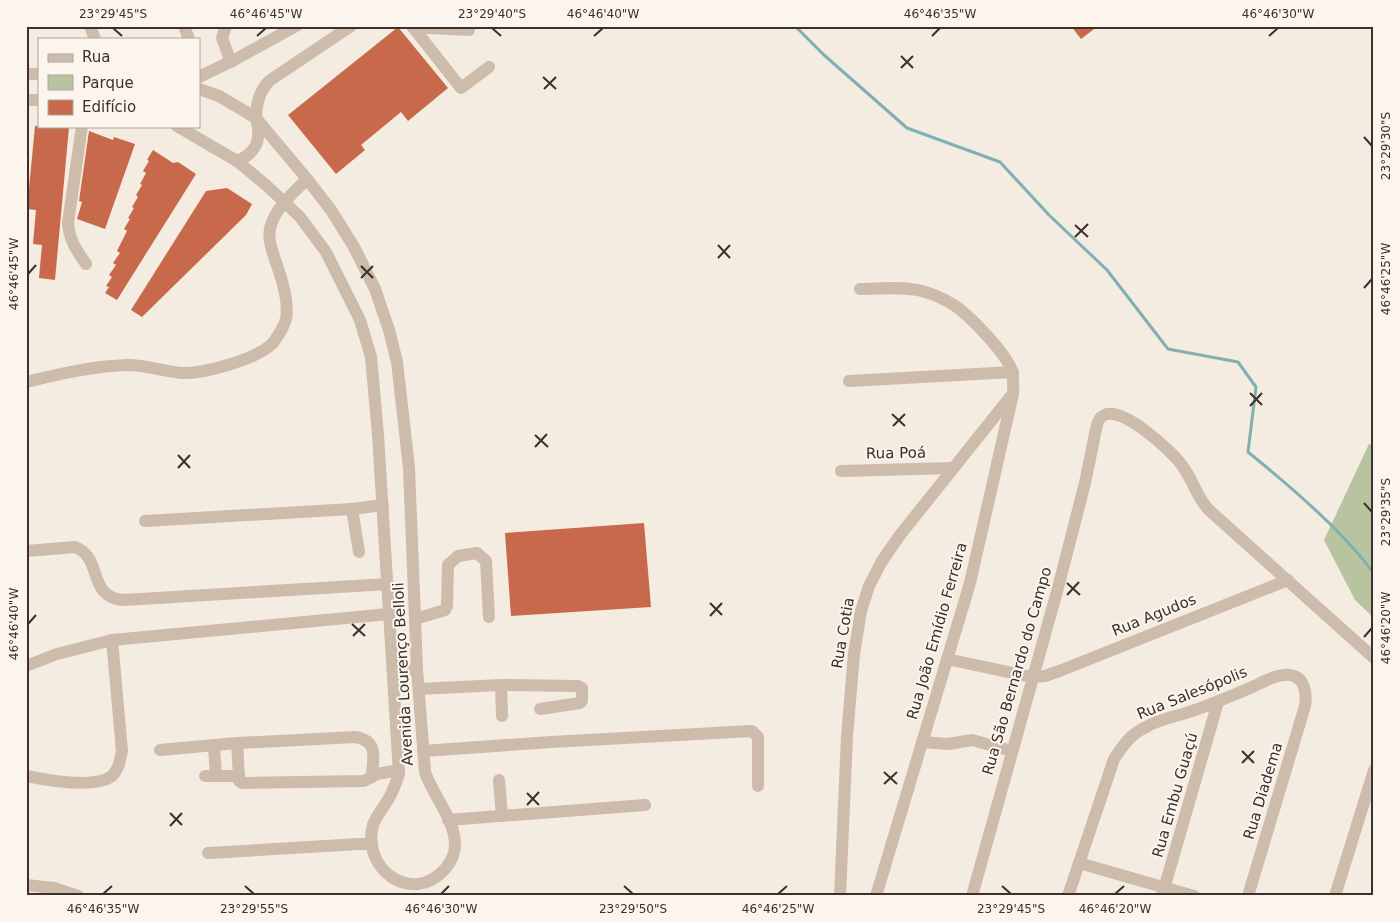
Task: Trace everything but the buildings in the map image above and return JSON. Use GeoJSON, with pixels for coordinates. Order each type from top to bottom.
{"type":"FeatureCollection","features":[{"type":"Feature","properties":{"kind":"street"},"geometry":{"type":"LineString","coordinates":[[90,26],[95,38]]}},
{"type":"Feature","properties":{"kind":"street"},"geometry":{"type":"LineString","coordinates":[[184,26],[189,38]]}},
{"type":"Feature","properties":{"kind":"street"},"geometry":{"type":"LineString","coordinates":[[226,26],[222,38],[231,62]]}},
{"type":"Feature","properties":{"kind":"street"},"geometry":{"type":"LineString","coordinates":[[237,161],[245,158],[255,148],[258,140],[256,118],[258,100],[262,89],[269,81],[351,26]]}},
{"type":"Feature","properties":{"kind":"street"},"geometry":{"type":"LineString","coordinates":[[200,72],[231,62],[278,31],[295,27]]}},
{"type":"Feature","properties":{"kind":"street"},"geometry":{"type":"LineString","coordinates":[[413,27],[469,30]]}},
{"type":"Feature","properties":{"kind":"street"},"geometry":{"type":"LineString","coordinates":[[413,27],[461,88],[489,67]]}},
{"type":"Feature","properties":{"kind":"street","name":"Avenida Lourenço Belloli"},"geometry":{"type":"LineString","coordinates":[[180,128],[237,161],[284,202],[309,228],[326,252],[360,320],[371,357],[383,505],[399,770],[396,785],[374,825],[373,855],[380,868],[395,879],[406,884],[418,885],[430,882],[440,875],[452,861],[455,848],[454,833],[428,782],[425,772],[417,669],[409,468],[397,362],[391,338],[375,289],[354,247],[331,210],[256,118],[219,96],[200,89]]}},
{"type":"Feature","properties":{"kind":"street"},"geometry":{"type":"LineString","coordinates":[[82,128],[68,223],[68,235],[86,264]]}},
{"type":"Feature","properties":{"kind":"street"},"geometry":{"type":"LineString","coordinates":[[26,382],[77,371],[122,366],[198,372],[236,361],[264,350],[281,331],[286,320],[287,308],[285,293],[270,240],[270,228],[284,202],[307,179]]}},
{"type":"Feature","properties":{"kind":"street"},"geometry":{"type":"LineString","coordinates":[[849,381],[1013,372],[1007,360],[987,336],[956,306],[940,297],[920,291],[860,289]]}},
{"type":"Feature","properties":{"kind":"street","name":"Rua João Emídio Ferreira"},"geometry":{"type":"LineString","coordinates":[[876,896],[970,583],[1013,394],[1013,372]]}},
{"type":"Feature","properties":{"kind":"street","name":"Rua Cotia"},"geometry":{"type":"LineString","coordinates":[[840,896],[847,737],[854,654],[860,611],[869,586],[882,561],[921,507],[1013,394]]}},
{"type":"Feature","properties":{"kind":"street","name":"Rua São Bernardo do Campo"},"geometry":{"type":"LineString","coordinates":[[972,896],[1058,588],[1092,455],[1096,429],[1102,416],[1109,413],[1119,415],[1135,423],[1158,441],[1182,464],[1190,476],[1199,498],[1209,510],[1288,580]]}},
{"type":"Feature","properties":{"kind":"street","name":"Rua Poá"},"geometry":{"type":"LineString","coordinates":[[841,471],[953,468]]}},
{"type":"Feature","properties":{"kind":"street"},"geometry":{"type":"LineString","coordinates":[[145,521],[352,509],[383,505]]}},
{"type":"Feature","properties":{"kind":"street"},"geometry":{"type":"LineString","coordinates":[[352,509],[358,552]]}},
{"type":"Feature","properties":{"kind":"street"},"geometry":{"type":"LineString","coordinates":[[26,551],[75,548],[82,550],[89,559],[102,590],[107,596],[119,600],[388,584]]}},
{"type":"Feature","properties":{"kind":"street"},"geometry":{"type":"LineString","coordinates":[[415,619],[444,610],[447,606],[448,565],[458,556],[477,553],[486,561],[490,617]]}},
{"type":"Feature","properties":{"kind":"street"},"geometry":{"type":"LineString","coordinates":[[1288,580],[1374,658]]}},
{"type":"Feature","properties":{"kind":"street","name":"Rua Agudos"},"geometry":{"type":"LineString","coordinates":[[1032,677],[1045,676],[1062,670],[1288,580]]}},
{"type":"Feature","properties":{"kind":"street"},"geometry":{"type":"LineString","coordinates":[[26,666],[66,652],[112,640],[389,614]]}},
{"type":"Feature","properties":{"kind":"street"},"geometry":{"type":"LineString","coordinates":[[26,776],[45,780],[101,781],[111,776],[118,767],[122,751],[112,640]]}},
{"type":"Feature","properties":{"kind":"street"},"geometry":{"type":"LineString","coordinates":[[947,659],[1032,677]]}},
{"type":"Feature","properties":{"kind":"street"},"geometry":{"type":"LineString","coordinates":[[393,670],[417,669]]}},
{"type":"Feature","properties":{"kind":"street","name":"Rua Salesópolis"},"geometry":{"type":"LineString","coordinates":[[1068,896],[1114,759],[1124,743],[1147,726],[1218,702],[1282,675],[1291,675],[1297,678],[1307,695]]}},
{"type":"Feature","properties":{"kind":"street"},"geometry":{"type":"LineString","coordinates":[[501,685],[502,716]]}},
{"type":"Feature","properties":{"kind":"street"},"geometry":{"type":"LineString","coordinates":[[419,689],[501,685],[578,686],[582,688],[582,701],[580,704],[540,709]]}},
{"type":"Feature","properties":{"kind":"street","name":"Rua Diadema"},"geometry":{"type":"LineString","coordinates":[[1248,896],[1301,724],[1307,695]]}},
{"type":"Feature","properties":{"kind":"street","name":"Rua Embu Guaçú"},"geometry":{"type":"LineString","coordinates":[[1164,892],[1218,702]]}},
{"type":"Feature","properties":{"kind":"street"},"geometry":{"type":"LineString","coordinates":[[423,751],[752,731],[758,737],[758,786]]}},
{"type":"Feature","properties":{"kind":"street"},"geometry":{"type":"LineString","coordinates":[[160,750],[237,743],[354,737],[366,739],[370,743],[373,751],[372,777]]}},
{"type":"Feature","properties":{"kind":"street"},"geometry":{"type":"LineString","coordinates":[[922,742],[948,744],[972,740],[1012,751]]}},
{"type":"Feature","properties":{"kind":"street"},"geometry":{"type":"LineString","coordinates":[[237,743],[239,781],[242,783],[364,781],[377,774],[399,770]]}},
{"type":"Feature","properties":{"kind":"street"},"geometry":{"type":"LineString","coordinates":[[214,746],[211,776],[239,776]]}},
{"type":"Feature","properties":{"kind":"street"},"geometry":{"type":"LineString","coordinates":[[1335,896],[1374,770]]}},
{"type":"Feature","properties":{"kind":"street"},"geometry":{"type":"LineString","coordinates":[[499,780],[502,816]]}},
{"type":"Feature","properties":{"kind":"street"},"geometry":{"type":"LineString","coordinates":[[448,820],[645,805]]}},
{"type":"Feature","properties":{"kind":"street"},"geometry":{"type":"LineString","coordinates":[[208,853],[372,844]]}},
{"type":"Feature","properties":{"kind":"street"},"geometry":{"type":"LineString","coordinates":[[1079,864],[1164,892],[1194,896]]}},
{"type":"Feature","properties":{"kind":"street"},"geometry":{"type":"LineString","coordinates":[[26,885],[54,888],[78,896]]}},
{"type":"Feature","properties":{"kind":"green space"},"geometry":{"type":"Polygon","coordinates":[[[1369,444],[1374,445],[1374,618],[1355,600],[1324,540],[1369,444]]]}},
{"type":"Feature","properties":{"kind":"waterway"},"geometry":{"type":"LineString","coordinates":[[795,26],[824,55],[907,128],[1000,162],[1049,215],[1107,270],[1168,349],[1238,362],[1256,387],[1248,452],[1295,491],[1328,522],[1358,553],[1374,574]]}}]}
